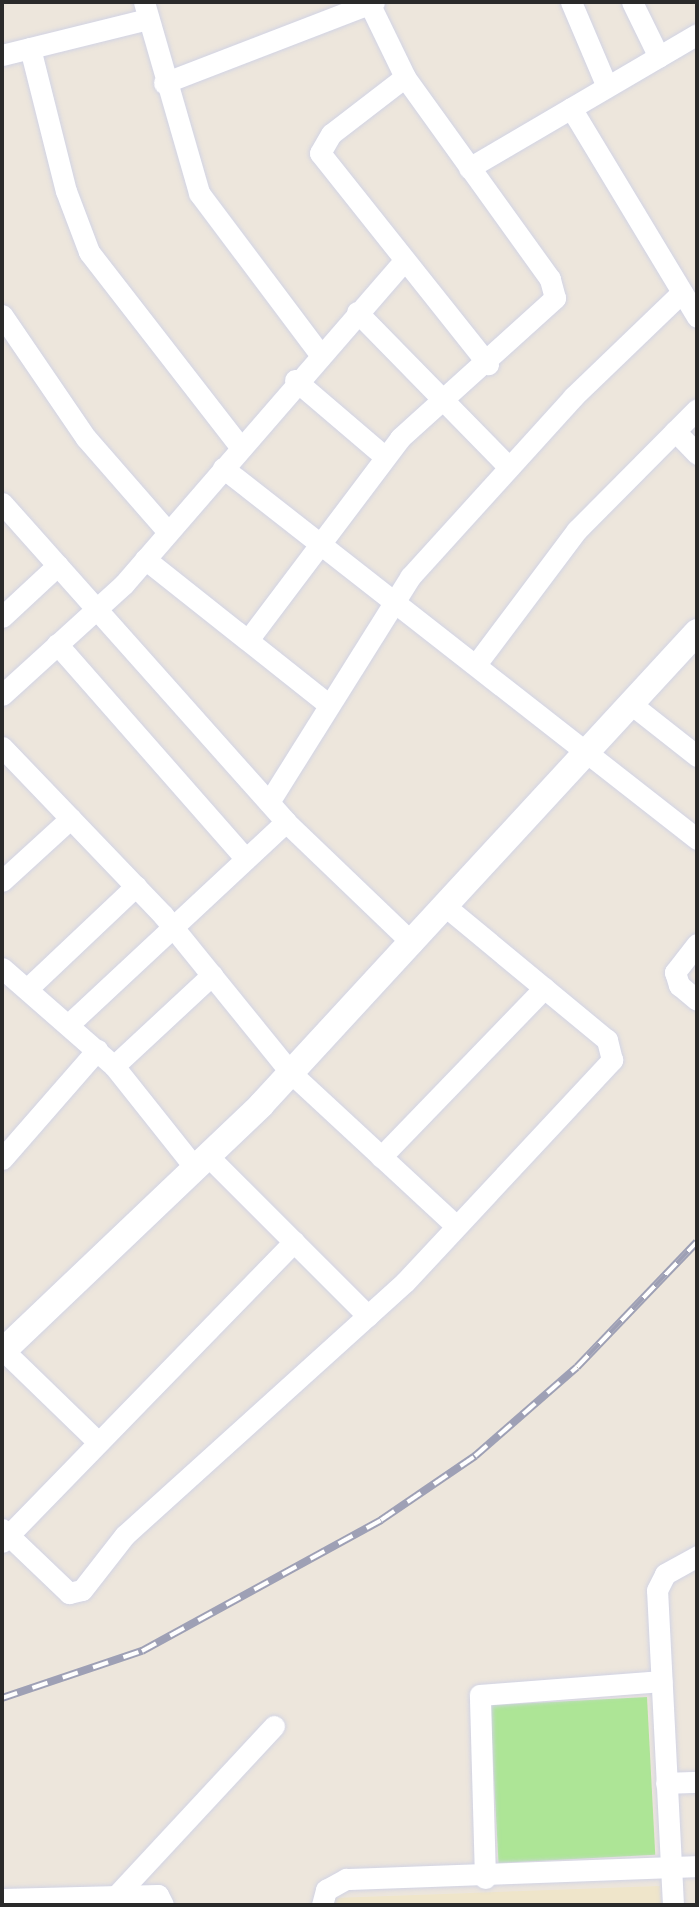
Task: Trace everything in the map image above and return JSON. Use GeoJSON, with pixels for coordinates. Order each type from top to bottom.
{"type":"FeatureCollection","features":[{"type":"Feature","properties":{"kind":"street"},"geometry":{"type":"LineString","coordinates":[[570,2],[607,87]]}},
{"type":"Feature","properties":{"kind":"street"},"geometry":{"type":"LineString","coordinates":[[632,2],[659,57]]}},
{"type":"Feature","properties":{"kind":"street"},"geometry":{"type":"LineString","coordinates":[[164,83],[372,3],[405,77],[550,279],[555,298],[488,365],[443,401],[385,457],[247,640]]}},
{"type":"Feature","properties":{"kind":"street"},"geometry":{"type":"LineString","coordinates":[[2,55],[146,11],[164,83],[212,217],[319,353]]}},
{"type":"Feature","properties":{"kind":"street"},"geometry":{"type":"LineString","coordinates":[[470,168],[697,34]]}},
{"type":"Feature","properties":{"kind":"street"},"geometry":{"type":"LineString","coordinates":[[30,48],[66,191],[89,252],[240,447]]}},
{"type":"Feature","properties":{"kind":"street"},"geometry":{"type":"LineString","coordinates":[[405,77],[331,134],[320,153],[403,262],[488,365]]}},
{"type":"Feature","properties":{"kind":"street"},"geometry":{"type":"LineString","coordinates":[[571,108],[697,317]]}},
{"type":"Feature","properties":{"kind":"street"},"geometry":{"type":"LineString","coordinates":[[2,695],[97,609],[145,559],[295,380],[403,262]]}},
{"type":"Feature","properties":{"kind":"street"},"geometry":{"type":"LineString","coordinates":[[269,802],[395,600],[509,467],[681,293]]}},
{"type":"Feature","properties":{"kind":"street"},"geometry":{"type":"LineString","coordinates":[[357,313],[509,467]]}},
{"type":"Feature","properties":{"kind":"street"},"geometry":{"type":"LineString","coordinates":[[2,315],[86,438],[167,532]]}},
{"type":"Feature","properties":{"kind":"street"},"geometry":{"type":"LineString","coordinates":[[295,380],[385,457]]}},
{"type":"Feature","properties":{"kind":"street"},"geometry":{"type":"LineString","coordinates":[[477,663],[577,530],[697,410]]}},
{"type":"Feature","properties":{"kind":"street"},"geometry":{"type":"LineString","coordinates":[[675,431],[697,454]]}},
{"type":"Feature","properties":{"kind":"street"},"geometry":{"type":"LineString","coordinates":[[223,468],[321,539],[395,600],[589,750],[697,839]]}},
{"type":"Feature","properties":{"kind":"street"},"geometry":{"type":"LineString","coordinates":[[2,503],[286,822],[412,943]]}},
{"type":"Feature","properties":{"kind":"street"},"geometry":{"type":"LineString","coordinates":[[145,559],[329,705]]}},
{"type":"Feature","properties":{"kind":"street"},"geometry":{"type":"LineString","coordinates":[[2,617],[58,565]]}},
{"type":"Feature","properties":{"kind":"street"},"geometry":{"type":"LineString","coordinates":[[99,1442],[2,1350],[202,1162],[291,1073],[697,632]]}},
{"type":"Feature","properties":{"kind":"street"},"geometry":{"type":"LineString","coordinates":[[57,645],[246,859]]}},
{"type":"Feature","properties":{"kind":"street"},"geometry":{"type":"LineString","coordinates":[[631,704],[697,756]]}},
{"type":"Feature","properties":{"kind":"street"},"geometry":{"type":"LineString","coordinates":[[2,747],[174,928],[291,1073],[456,1226]]}},
{"type":"Feature","properties":{"kind":"street"},"geometry":{"type":"LineString","coordinates":[[2,881],[71,818]]}},
{"type":"Feature","properties":{"kind":"street"},"geometry":{"type":"LineString","coordinates":[[68,1025],[286,822]]}},
{"type":"Feature","properties":{"kind":"street"},"geometry":{"type":"LineString","coordinates":[[27,989],[136,886]]}},
{"type":"Feature","properties":{"kind":"street"},"geometry":{"type":"LineString","coordinates":[[294,1242],[4,1536],[69,1592],[78,1593],[125,1535],[368,1316],[612,1060],[607,1040],[446,907]]}},
{"type":"Feature","properties":{"kind":"street"},"geometry":{"type":"LineString","coordinates":[[697,944],[675,972],[679,985],[697,1000]]}},
{"type":"Feature","properties":{"kind":"street"},"geometry":{"type":"LineString","coordinates":[[2,968],[114,1066],[202,1162],[294,1242],[368,1316]]}},
{"type":"Feature","properties":{"kind":"street"},"geometry":{"type":"LineString","coordinates":[[114,1066],[212,975]]}},
{"type":"Feature","properties":{"kind":"street"},"geometry":{"type":"LineString","coordinates":[[381,1157],[544,988]]}},
{"type":"Feature","properties":{"kind":"street"},"geometry":{"type":"LineString","coordinates":[[5,1150],[97,1051]]}},
{"type":"Feature","properties":{"kind":"street"},"geometry":{"type":"LineString","coordinates":[[673,1905],[656,1590],[665,1574],[697,1556]]}},
{"type":"Feature","properties":{"kind":"street"},"geometry":{"type":"LineString","coordinates":[[485,1878],[480,1695],[661,1681]]}},
{"type":"Feature","properties":{"kind":"street"},"geometry":{"type":"LineString","coordinates":[[116,1896],[274,1726]]}},
{"type":"Feature","properties":{"kind":"street"},"geometry":{"type":"LineString","coordinates":[[666,1783],[697,1782]]}},
{"type":"Feature","properties":{"kind":"street"},"geometry":{"type":"LineString","coordinates":[[323,1905],[326,1890],[346,1879],[485,1878],[697,1867]]}},
{"type":"Feature","properties":{"kind":"street"},"geometry":{"type":"LineString","coordinates":[[2,1899],[158,1895],[163,1905]]}},
{"type":"Feature","properties":{"kind":"shaded area"},"geometry":{"type":"Polygon","coordinates":[[[660,1886],[661,1905],[335,1905],[335,1898],[660,1886]]]}},
{"type":"Feature","properties":{"kind":"green space"},"geometry":{"type":"Polygon","coordinates":[[[647,1697],[655,1855],[498,1863],[490,1705],[647,1697]]]}},
{"type":"Feature","properties":{"kind":"railway"},"geometry":{"type":"LineString","coordinates":[[2,1698],[142,1651],[381,1520],[475,1456],[577,1367],[697,1242]]}}]}
